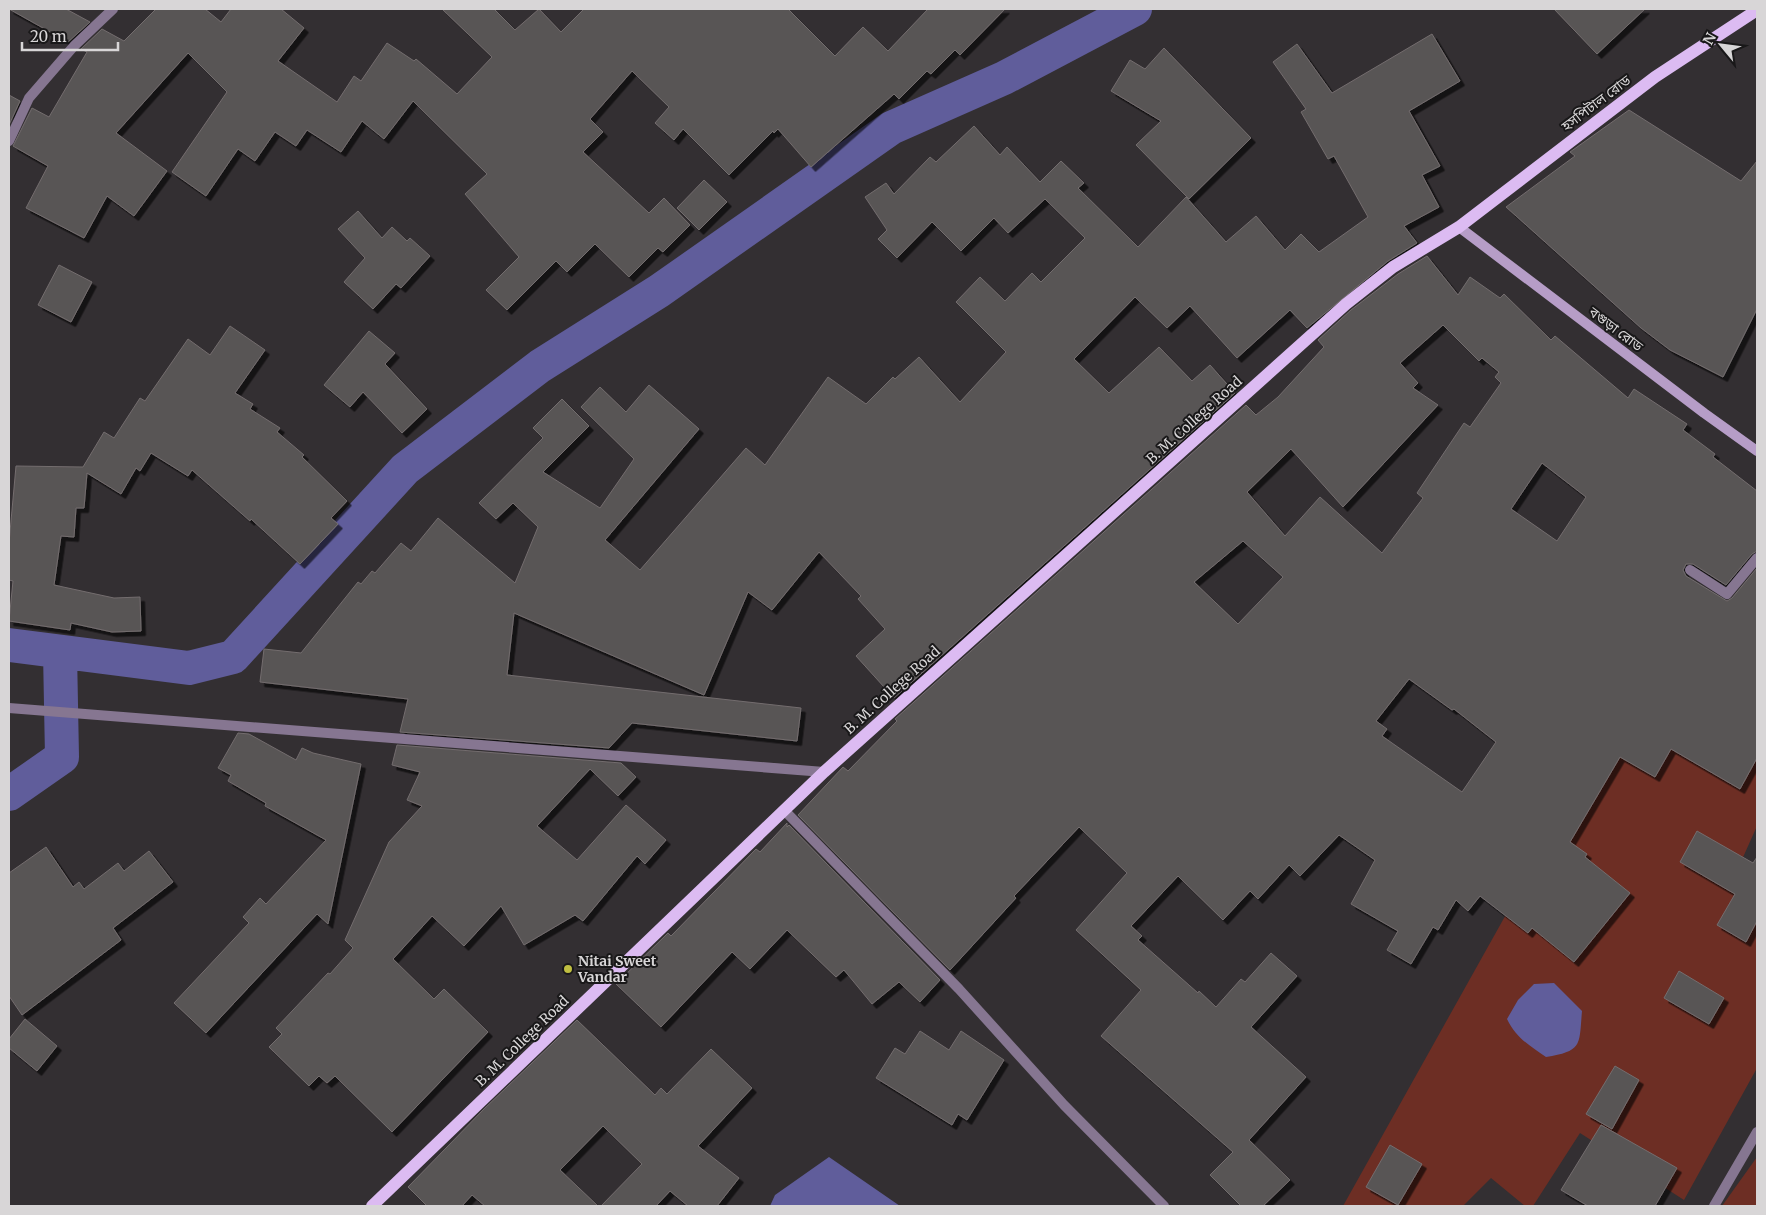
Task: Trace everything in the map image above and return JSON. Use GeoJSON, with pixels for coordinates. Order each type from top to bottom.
{"type":"FeatureCollection","features":[{"type":"Feature","properties":{"kind":"main road","name":"হসপিটাল রোড"},"geometry":{"type":"LineString","coordinates":[[1459,227],[1654,77],[1757,10]]}},
{"type":"Feature","properties":{"kind":"main road","name":"বগুড়া রোড"},"geometry":{"type":"LineString","coordinates":[[1459,227],[1757,451]]}},
{"type":"Feature","properties":{"kind":"main road","name":"B. M. College Road"},"geometry":{"type":"LineString","coordinates":[[372,1206],[824,772],[1346,304],[1393,267],[1459,227]]}},
{"type":"Feature","properties":{"kind":"street"},"geometry":{"type":"LineString","coordinates":[[9,141],[29,98],[74,46],[113,9]]}},
{"type":"Feature","properties":{"kind":"street"},"geometry":{"type":"LineString","coordinates":[[1690,570],[1726,594],[1757,558]]}},
{"type":"Feature","properties":{"kind":"street"},"geometry":{"type":"LineString","coordinates":[[9,708],[41,709],[824,772]]}},
{"type":"Feature","properties":{"kind":"street"},"geometry":{"type":"LineString","coordinates":[[784,810],[959,990],[1064,1106],[1164,1206]]}},
{"type":"Feature","properties":{"kind":"street"},"geometry":{"type":"LineString","coordinates":[[1714,1206],[1757,1132]]}},
{"type":"Feature","properties":{"kind":"shaded area"},"geometry":{"type":"Polygon","coordinates":[[[1699,584],[1699,698],[1757,761],[1757,826],[1740,864],[1757,879],[1757,1068],[1684,1200],[1580,1133],[1533,1206],[1525,1206],[1491,1178],[1463,1206],[1343,1206],[1546,843],[1699,584]]]}},
{"type":"Feature","properties":{"kind":"shaded area"},"geometry":{"type":"Polygon","coordinates":[[[1554,983],[1582,1011],[1580,1032],[1577,1044],[1573,1049],[1546,1057],[1519,1036],[1507,1019],[1518,1000],[1534,984],[1554,983]]]}},
{"type":"Feature","properties":{"kind":"shaded area"},"geometry":{"type":"Polygon","coordinates":[[[829,1157],[900,1206],[770,1206],[775,1195],[829,1157]]]}},
{"type":"Feature","properties":{"kind":"shaded area"},"geometry":{"type":"Polygon","coordinates":[[[1757,1157],[1757,1206],[1722,1206],[1757,1157]]]}},
{"type":"Feature","properties":{"kind":"building"},"geometry":{"type":"Polygon","coordinates":[[[9,9],[66,9],[90,22],[68,42],[9,9]]]}},
{"type":"Feature","properties":{"kind":"building"},"geometry":{"type":"Polygon","coordinates":[[[156,9],[205,9],[221,22],[231,9],[281,9],[304,28],[278,61],[337,102],[354,76],[361,81],[387,43],[414,61],[416,59],[457,94],[492,57],[442,9],[494,9],[515,30],[539,9],[561,32],[584,9],[788,9],[835,56],[863,27],[888,51],[928,9],[1005,9],[960,55],[955,50],[931,74],[927,71],[899,99],[894,94],[811,167],[778,129],[774,133],[773,131],[729,175],[683,129],[674,140],[655,123],[669,107],[632,71],[590,119],[603,132],[583,152],[649,213],[664,198],[690,225],[663,252],[658,248],[629,277],[595,244],[567,272],[556,261],[507,310],[486,290],[519,257],[465,194],[487,174],[413,101],[384,139],[362,121],[341,152],[307,130],[296,146],[275,132],[255,161],[238,149],[206,196],[172,172],[227,92],[188,53],[116,133],[167,171],[134,216],[107,196],[84,238],[26,208],[48,166],[13,146],[32,108],[49,117],[87,52],[81,49],[102,29],[124,41],[156,9]]]}},
{"type":"Feature","properties":{"kind":"building"},"geometry":{"type":"Polygon","coordinates":[[[1554,9],[1645,9],[1597,54],[1554,9]]]}},
{"type":"Feature","properties":{"kind":"building"},"geometry":{"type":"Polygon","coordinates":[[[1432,34],[1460,81],[1409,111],[1440,166],[1422,175],[1439,207],[1404,226],[1417,243],[1388,261],[1307,328],[1290,310],[1237,358],[1190,306],[1167,328],[1135,297],[1074,359],[1109,393],[1159,347],[1192,381],[1210,365],[1235,393],[894,698],[856,656],[885,629],[858,599],[861,596],[819,552],[772,610],[748,592],[704,695],[514,613],[507,675],[801,708],[797,741],[632,723],[609,748],[400,732],[408,699],[260,682],[264,649],[301,653],[358,582],[361,584],[372,571],[375,573],[401,543],[411,551],[438,518],[515,583],[538,527],[513,503],[496,519],[479,503],[543,438],[533,428],[562,399],[589,426],[543,472],[600,508],[634,459],[581,407],[600,387],[626,412],[649,385],[699,429],[605,540],[640,570],[746,448],[765,465],[828,377],[866,404],[893,377],[895,379],[919,357],[960,402],[1006,352],[956,302],[980,277],[1005,301],[1032,273],[1041,282],[1085,238],[1045,199],[1008,233],[994,218],[961,251],[932,222],[897,258],[878,239],[887,230],[865,197],[886,183],[894,194],[930,157],[936,162],[974,126],[1000,155],[1007,147],[1040,182],[1061,161],[1084,183],[1078,188],[1138,247],[1186,197],[1226,242],[1256,216],[1285,250],[1301,234],[1319,252],[1368,217],[1334,156],[1328,159],[1301,112],[1306,109],[1273,62],[1297,44],[1332,93],[1432,34]]]}},
{"type":"Feature","properties":{"kind":"building"},"geometry":{"type":"Polygon","coordinates":[[[1164,48],[1251,138],[1189,199],[1136,145],[1161,121],[1111,91],[1130,60],[1145,69],[1164,48]]]}},
{"type":"Feature","properties":{"kind":"building"},"geometry":{"type":"Polygon","coordinates":[[[9,95],[20,101],[9,125],[9,95]]]}},
{"type":"Feature","properties":{"kind":"building"},"geometry":{"type":"Polygon","coordinates":[[[1629,110],[1741,181],[1757,161],[1757,309],[1723,377],[1670,350],[1641,328],[1506,207],[1575,156],[1570,152],[1629,110]]]}},
{"type":"Feature","properties":{"kind":"building"},"geometry":{"type":"Polygon","coordinates":[[[704,180],[727,202],[699,230],[677,208],[704,180]]]}},
{"type":"Feature","properties":{"kind":"building"},"geometry":{"type":"Polygon","coordinates":[[[358,211],[382,238],[392,227],[407,241],[410,238],[430,256],[401,288],[396,284],[373,309],[344,282],[365,258],[338,229],[358,211]]]}},
{"type":"Feature","properties":{"kind":"building"},"geometry":{"type":"Polygon","coordinates":[[[1427,256],[1458,295],[1470,277],[1500,298],[1504,294],[1551,340],[1555,336],[1628,398],[1634,389],[1687,424],[1683,430],[1715,454],[1713,457],[1757,491],[1757,551],[1752,554],[1726,585],[1693,564],[1686,564],[1683,570],[1686,576],[1727,601],[1732,598],[1757,568],[1757,758],[1740,789],[1671,749],[1655,777],[1620,757],[1570,842],[1587,854],[1585,857],[1630,893],[1574,962],[1532,928],[1528,933],[1480,896],[1468,911],[1456,900],[1438,930],[1433,927],[1411,964],[1387,950],[1398,931],[1351,904],[1375,860],[1339,835],[1300,876],[1289,865],[1258,899],[1250,891],[1223,920],[1178,876],[1131,926],[1142,936],[1138,940],[1198,993],[1199,991],[1216,1007],[1241,979],[1245,982],[1271,953],[1297,976],[1251,1027],[1306,1077],[1249,1140],[1290,1180],[1263,1206],[1241,1206],[1210,1175],[1233,1152],[1101,1036],[1141,990],[1076,930],[1127,873],[1079,827],[1014,896],[1016,898],[950,970],[798,815],[843,767],[848,771],[897,721],[895,719],[1246,405],[1256,415],[1278,397],[1324,347],[1318,340],[1351,310],[1398,274],[1427,256]],[[1443,325],[1400,363],[1418,383],[1413,388],[1438,405],[1343,507],[1291,449],[1247,492],[1285,536],[1320,497],[1382,553],[1423,498],[1417,493],[1464,423],[1470,427],[1501,383],[1495,377],[1499,372],[1482,358],[1479,361],[1443,325]],[[1542,463],[1511,509],[1557,541],[1586,497],[1542,463]],[[1243,541],[1194,582],[1238,624],[1283,577],[1243,541]],[[1409,679],[1376,721],[1387,729],[1382,736],[1462,792],[1496,742],[1454,709],[1452,710],[1409,679]]]}},
{"type":"Feature","properties":{"kind":"building"},"geometry":{"type":"Polygon","coordinates":[[[59,265],[92,282],[71,322],[38,305],[59,265]]]}},
{"type":"Feature","properties":{"kind":"building"},"geometry":{"type":"Polygon","coordinates":[[[230,326],[265,350],[235,393],[253,404],[250,409],[280,428],[277,432],[304,455],[302,457],[347,501],[331,518],[338,524],[300,564],[251,519],[250,521],[192,470],[188,476],[151,453],[140,471],[136,468],[121,494],[87,473],[84,508],[76,508],[74,537],[61,536],[54,585],[114,598],[140,597],[141,631],[112,632],[71,623],[70,630],[9,621],[13,581],[9,580],[9,543],[16,466],[83,467],[104,432],[114,438],[140,398],[145,401],[188,339],[210,355],[230,326]]]}},
{"type":"Feature","properties":{"kind":"building"},"geometry":{"type":"Polygon","coordinates":[[[369,331],[395,353],[385,364],[427,409],[402,433],[363,392],[350,407],[324,385],[369,331]]]}},
{"type":"Feature","properties":{"kind":"building"},"geometry":{"type":"Polygon","coordinates":[[[238,733],[249,734],[296,760],[302,748],[313,753],[361,764],[328,924],[317,914],[206,1033],[174,1003],[249,923],[243,917],[260,898],[266,904],[326,840],[265,806],[266,803],[228,781],[231,775],[218,768],[238,733]]]}},
{"type":"Feature","properties":{"kind":"building"},"geometry":{"type":"Polygon","coordinates":[[[397,745],[621,763],[636,777],[618,796],[590,769],[537,826],[577,860],[626,805],[666,840],[645,864],[637,856],[583,921],[575,915],[524,945],[501,906],[464,946],[432,916],[393,959],[434,999],[444,989],[488,1032],[392,1132],[335,1076],[327,1083],[319,1076],[309,1086],[269,1047],[282,1034],[276,1028],[353,948],[345,940],[389,842],[422,806],[407,800],[420,772],[392,765],[397,745]]]}},
{"type":"Feature","properties":{"kind":"building"},"geometry":{"type":"Polygon","coordinates":[[[787,823],[787,827],[789,825],[940,980],[920,1002],[899,982],[872,1004],[844,970],[836,977],[787,930],[750,969],[732,952],[661,1027],[616,984],[668,933],[671,936],[756,849],[760,852],[787,823]]]}},
{"type":"Feature","properties":{"kind":"building"},"geometry":{"type":"Polygon","coordinates":[[[1697,831],[1753,863],[1757,857],[1757,921],[1746,942],[1717,925],[1735,894],[1680,862],[1697,831]]]}},
{"type":"Feature","properties":{"kind":"building"},"geometry":{"type":"Polygon","coordinates":[[[46,847],[73,887],[79,882],[84,889],[118,863],[124,871],[149,851],[173,882],[113,928],[121,940],[22,1015],[9,996],[9,873],[46,847]]]}},
{"type":"Feature","properties":{"kind":"building"},"geometry":{"type":"Polygon","coordinates":[[[1679,971],[1724,998],[1709,1024],[1664,998],[1679,971]]]}},
{"type":"Feature","properties":{"kind":"building"},"geometry":{"type":"Polygon","coordinates":[[[25,1019],[57,1046],[37,1071],[9,1048],[9,1039],[25,1019]]]}},
{"type":"Feature","properties":{"kind":"building"},"geometry":{"type":"Polygon","coordinates":[[[577,1020],[655,1095],[661,1088],[667,1094],[711,1049],[752,1088],[698,1146],[739,1178],[717,1206],[688,1206],[670,1191],[656,1206],[601,1206],[642,1164],[603,1126],[560,1170],[598,1206],[485,1206],[472,1195],[462,1206],[427,1206],[408,1187],[484,1109],[577,1020]]]}},
{"type":"Feature","properties":{"kind":"building"},"geometry":{"type":"Polygon","coordinates":[[[920,1031],[949,1050],[961,1031],[1004,1060],[967,1120],[958,1114],[952,1125],[876,1078],[895,1048],[905,1054],[920,1031]]]}},
{"type":"Feature","properties":{"kind":"building"},"geometry":{"type":"Polygon","coordinates":[[[1615,1066],[1639,1080],[1612,1129],[1586,1114],[1615,1066]]]}},
{"type":"Feature","properties":{"kind":"building"},"geometry":{"type":"Polygon","coordinates":[[[1601,1125],[1677,1168],[1655,1206],[1588,1206],[1561,1190],[1601,1125]]]}},
{"type":"Feature","properties":{"kind":"building"},"geometry":{"type":"Polygon","coordinates":[[[1390,1145],[1422,1164],[1398,1205],[1366,1187],[1390,1145]]]}},
{"type":"Feature","properties":{"kind":"waterway"},"geometry":{"type":"LineString","coordinates":[[9,645],[189,668],[233,657],[405,469],[540,366],[659,291],[891,128],[1004,78],[1135,9]]}},
{"type":"Feature","properties":{"kind":"waterway"},"geometry":{"type":"LineString","coordinates":[[9,794],[62,757],[60,652]]}},
{"type":"Feature","properties":{"kind":"place","name":"Nitai Sweet Vandar"},"geometry":{"type":"Point","coordinates":[568,969]}}]}
